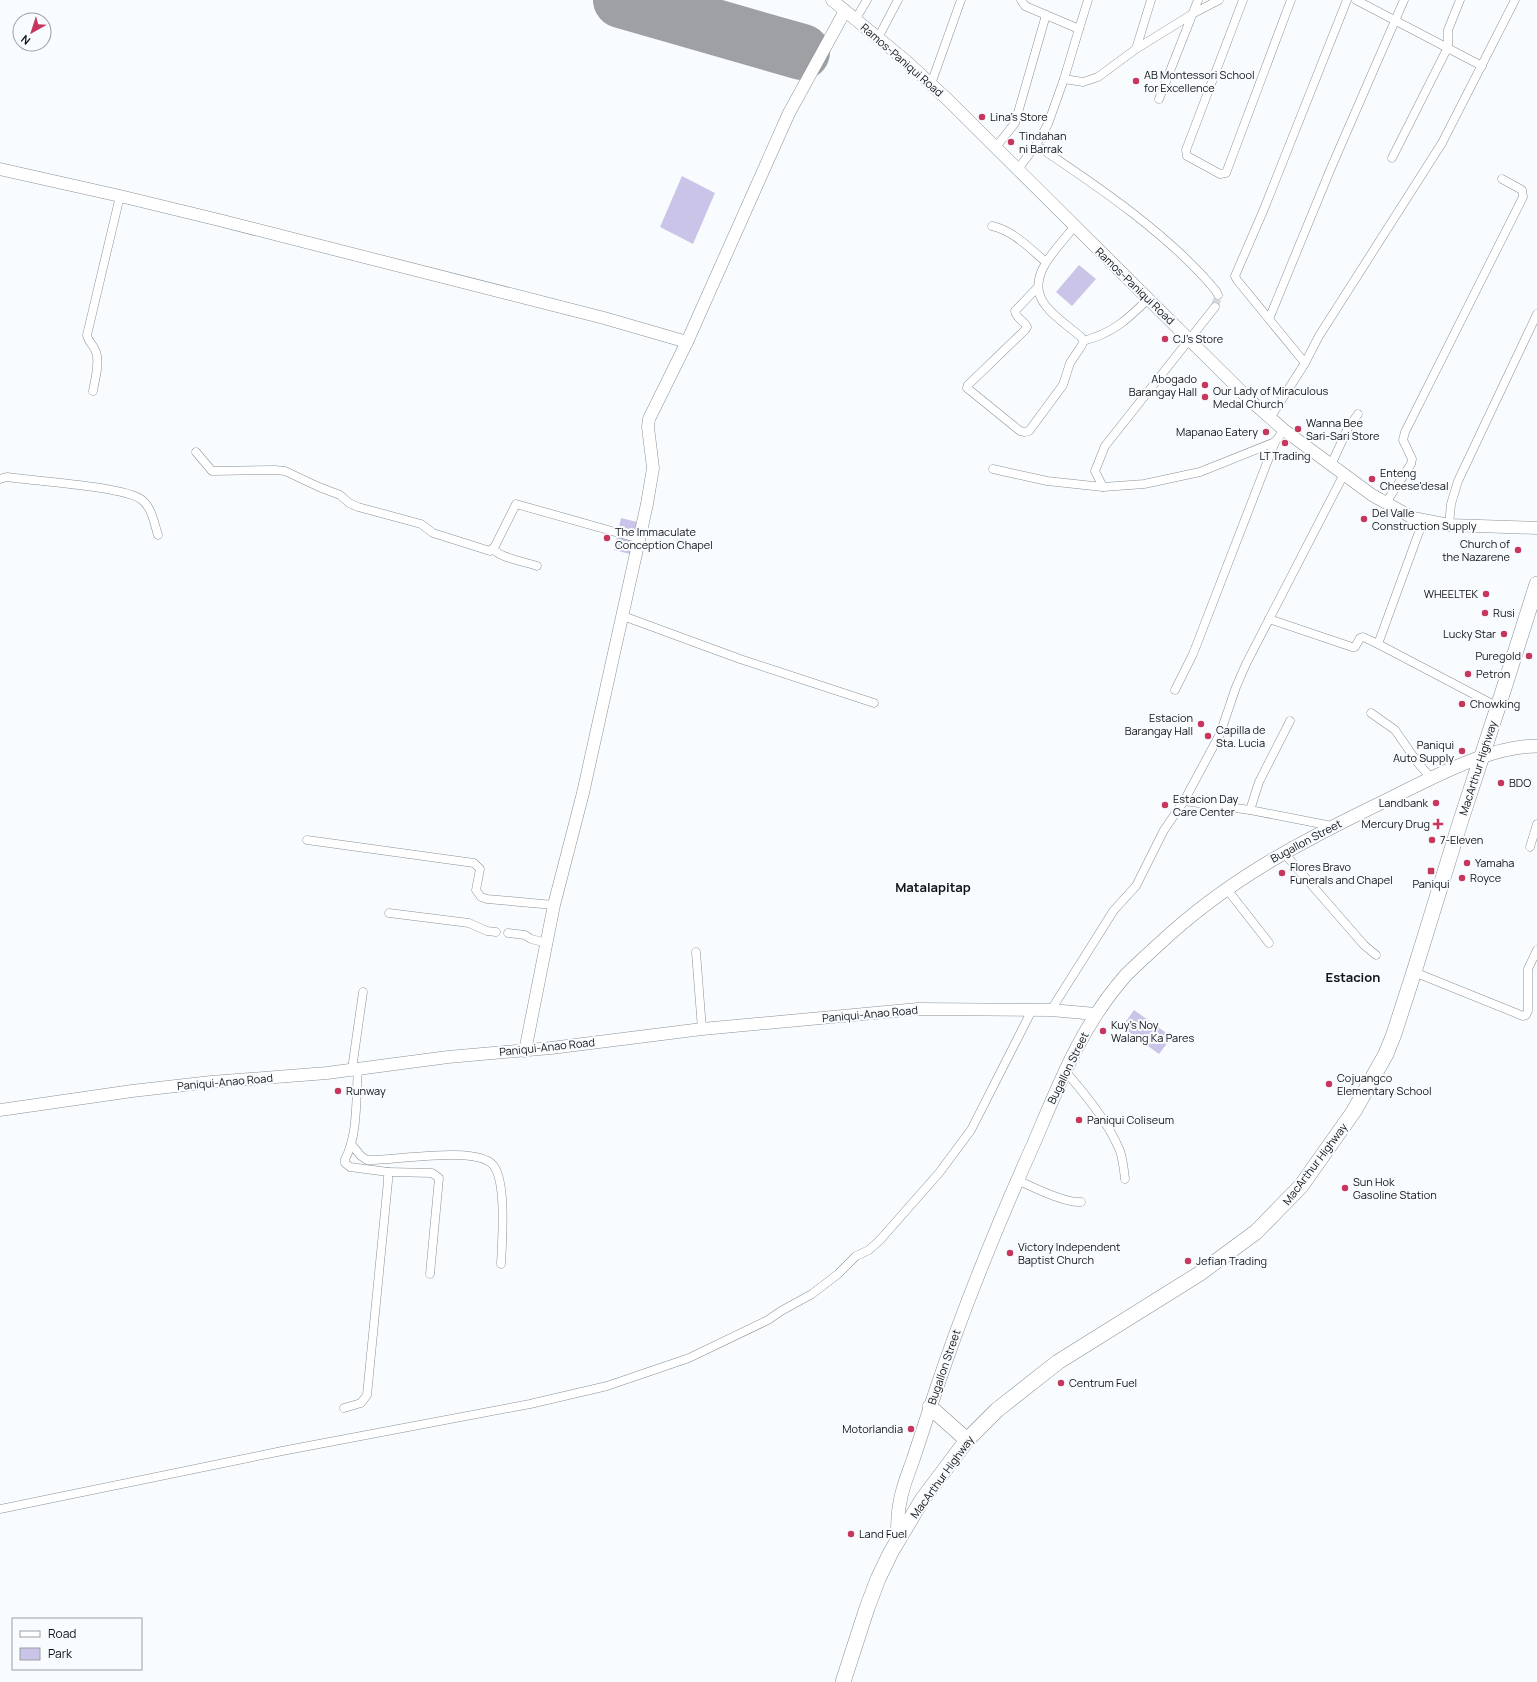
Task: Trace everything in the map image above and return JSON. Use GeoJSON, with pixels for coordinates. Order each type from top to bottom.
{"type":"FeatureCollection","features":[{"type":"Feature","properties":{"kind":"highway","name":"MacArthur Highway"},"geometry":{"type":"LineString","coordinates":[[844,1682],[873,1594],[897,1540],[922,1500],[967,1440],[997,1410],[1042,1374],[1221,1259],[1256,1232],[1283,1206],[1315,1167],[1354,1111],[1371,1082],[1394,1034],[1480,758],[1498,707],[1537,584]]}},
{"type":"Feature","properties":{"kind":"highway"},"geometry":{"type":"LineString","coordinates":[[930,1407],[967,1440]]}},
{"type":"Feature","properties":{"kind":"main road","name":"Ramos-Paniqui Road"},"geometry":{"type":"LineString","coordinates":[[832,0],[931,84],[996,147],[1227,379],[1284,430],[1385,504],[1413,518],[1449,525],[1537,528]]}},
{"type":"Feature","properties":{"kind":"main road"},"geometry":{"type":"LineString","coordinates":[[525,1051],[554,905],[578,814],[640,539],[653,468],[648,426],[649,418],[687,342],[788,113],[845,11]]}},
{"type":"Feature","properties":{"kind":"main road"},"geometry":{"type":"LineString","coordinates":[[0,169],[120,196],[604,318],[687,342]]}},
{"type":"Feature","properties":{"kind":"main road","name":"Bugallon Street"},"geometry":{"type":"LineString","coordinates":[[897,1540],[900,1502],[930,1407],[968,1298],[1017,1180],[1065,1071],[1080,1040],[1096,1014],[1118,986],[1137,964],[1176,928],[1226,888],[1283,852],[1332,826],[1480,758],[1518,746],[1537,746]]}},
{"type":"Feature","properties":{"kind":"main road","name":"Paniqui-Anao Road"},"geometry":{"type":"LineString","coordinates":[[0,1110],[132,1091],[211,1082],[327,1073],[448,1057],[525,1051],[702,1029],[918,1009],[1051,1010],[1096,1014]]}},
{"type":"Feature","properties":{"kind":"street"},"geometry":{"type":"LineString","coordinates":[[856,20],[867,0]]}},
{"type":"Feature","properties":{"kind":"street"},"geometry":{"type":"LineString","coordinates":[[878,38],[898,0]]}},
{"type":"Feature","properties":{"kind":"street"},"geometry":{"type":"LineString","coordinates":[[931,84],[961,0]]}},
{"type":"Feature","properties":{"kind":"street"},"geometry":{"type":"LineString","coordinates":[[1021,0],[1025,6],[1079,29]]}},
{"type":"Feature","properties":{"kind":"street"},"geometry":{"type":"LineString","coordinates":[[1018,169],[1036,146],[1048,124],[1064,79],[1088,0]]}},
{"type":"Feature","properties":{"kind":"street"},"geometry":{"type":"LineString","coordinates":[[1136,49],[1150,0]]}},
{"type":"Feature","properties":{"kind":"street"},"geometry":{"type":"LineString","coordinates":[[1159,99],[1198,0]]}},
{"type":"Feature","properties":{"kind":"street"},"geometry":{"type":"LineString","coordinates":[[1064,79],[1083,82],[1091,81],[1136,49],[1194,13],[1219,0]]}},
{"type":"Feature","properties":{"kind":"street"},"geometry":{"type":"LineString","coordinates":[[1242,0],[1186,150],[1187,156],[1220,174],[1226,173],[1291,0]]}},
{"type":"Feature","properties":{"kind":"street"},"geometry":{"type":"LineString","coordinates":[[1305,363],[1237,280],[1236,273],[1264,209],[1347,0]]}},
{"type":"Feature","properties":{"kind":"street"},"geometry":{"type":"LineString","coordinates":[[1356,0],[1396,19],[1482,66]]}},
{"type":"Feature","properties":{"kind":"street"},"geometry":{"type":"LineString","coordinates":[[1269,319],[1331,168],[1404,0]]}},
{"type":"Feature","properties":{"kind":"street"},"geometry":{"type":"LineString","coordinates":[[1392,158],[1448,47],[1448,30],[1460,0]]}},
{"type":"Feature","properties":{"kind":"street"},"geometry":{"type":"LineString","coordinates":[[1270,418],[1305,363],[1319,336],[1442,143],[1515,0]]}},
{"type":"Feature","properties":{"kind":"street"},"geometry":{"type":"LineString","coordinates":[[996,147],[1015,123],[1046,15]]}},
{"type":"Feature","properties":{"kind":"street"},"geometry":{"type":"LineString","coordinates":[[1036,146],[1124,207],[1180,252],[1194,265],[1218,295]]}},
{"type":"Feature","properties":{"kind":"street"},"geometry":{"type":"LineString","coordinates":[[1385,504],[1411,464],[1412,459],[1403,440],[1405,432],[1523,197],[1524,193],[1522,190],[1502,179]]}},
{"type":"Feature","properties":{"kind":"street"},"geometry":{"type":"LineString","coordinates":[[92,391],[97,368],[97,352],[89,341],[87,335],[120,196]]}},
{"type":"Feature","properties":{"kind":"street"},"geometry":{"type":"LineString","coordinates":[[992,226],[1003,228],[1046,262]]}},
{"type":"Feature","properties":{"kind":"street"},"geometry":{"type":"LineString","coordinates":[[1074,227],[1046,262],[1039,276],[1038,287],[1045,305],[1081,337],[1083,341]]}},
{"type":"Feature","properties":{"kind":"street"},"geometry":{"type":"LineString","coordinates":[[1038,287],[1015,311],[1016,316],[1027,327],[968,385],[969,391],[1020,431],[1029,431],[1063,385],[1070,363],[1083,341]]}},
{"type":"Feature","properties":{"kind":"street"},"geometry":{"type":"LineString","coordinates":[[1083,341],[1103,335],[1118,327],[1148,299]]}},
{"type":"Feature","properties":{"kind":"street"},"geometry":{"type":"LineString","coordinates":[[1103,487],[1095,471],[1105,446],[1215,307]]}},
{"type":"Feature","properties":{"kind":"street"},"geometry":{"type":"LineString","coordinates":[[1449,525],[1451,504],[1458,481],[1537,314]]}},
{"type":"Feature","properties":{"kind":"street"},"geometry":{"type":"LineString","coordinates":[[1331,465],[1348,428],[1358,414]]}},
{"type":"Feature","properties":{"kind":"street"},"geometry":{"type":"LineString","coordinates":[[1175,690],[1193,654],[1275,442],[1284,430]]}},
{"type":"Feature","properties":{"kind":"street"},"geometry":{"type":"LineString","coordinates":[[993,469],[1047,481],[1103,487],[1144,484],[1200,472],[1275,442]]}},
{"type":"Feature","properties":{"kind":"street"},"geometry":{"type":"LineString","coordinates":[[196,452],[210,470],[215,472],[258,470],[285,471],[340,495],[349,503],[358,508],[421,524],[433,533],[490,550],[493,549],[496,553],[537,566]]}},
{"type":"Feature","properties":{"kind":"street"},"geometry":{"type":"LineString","coordinates":[[1051,1010],[1114,910],[1136,886],[1164,830],[1184,801],[1220,734],[1236,687],[1269,619],[1344,474]]}},
{"type":"Feature","properties":{"kind":"street"},"geometry":{"type":"LineString","coordinates":[[0,479],[6,477],[71,484],[132,494],[142,500],[151,512],[158,535]]}},
{"type":"Feature","properties":{"kind":"street"},"geometry":{"type":"LineString","coordinates":[[493,549],[516,504],[640,539]]}},
{"type":"Feature","properties":{"kind":"street"},"geometry":{"type":"LineString","coordinates":[[1378,644],[1423,521]]}},
{"type":"Feature","properties":{"kind":"street"},"geometry":{"type":"LineString","coordinates":[[623,616],[740,659],[874,703]]}},
{"type":"Feature","properties":{"kind":"street"},"geometry":{"type":"LineString","coordinates":[[1269,619],[1352,647],[1355,647],[1360,638],[1363,637],[1498,707]]}},
{"type":"Feature","properties":{"kind":"street"},"geometry":{"type":"LineString","coordinates":[[1371,713],[1395,730],[1418,763],[1432,779]]}},
{"type":"Feature","properties":{"kind":"street"},"geometry":{"type":"LineString","coordinates":[[1250,810],[1259,782],[1290,721]]}},
{"type":"Feature","properties":{"kind":"street"},"geometry":{"type":"LineString","coordinates":[[1184,801],[1250,810],[1332,826]]}},
{"type":"Feature","properties":{"kind":"street"},"geometry":{"type":"LineString","coordinates":[[1530,847],[1537,824]]}},
{"type":"Feature","properties":{"kind":"street"},"geometry":{"type":"LineString","coordinates":[[307,840],[474,863],[480,869],[476,890],[481,897],[487,899],[554,905]]}},
{"type":"Feature","properties":{"kind":"street"},"geometry":{"type":"LineString","coordinates":[[1283,852],[1364,945],[1376,956]]}},
{"type":"Feature","properties":{"kind":"street"},"geometry":{"type":"LineString","coordinates":[[1226,888],[1269,943]]}},
{"type":"Feature","properties":{"kind":"street"},"geometry":{"type":"LineString","coordinates":[[389,913],[469,923],[487,931],[496,932]]}},
{"type":"Feature","properties":{"kind":"street"},"geometry":{"type":"LineString","coordinates":[[508,933],[525,935],[531,939],[547,943]]}},
{"type":"Feature","properties":{"kind":"street"},"geometry":{"type":"LineString","coordinates":[[1414,972],[1522,1016],[1526,1015],[1528,1011],[1528,969],[1537,950]]}},
{"type":"Feature","properties":{"kind":"street"},"geometry":{"type":"LineString","coordinates":[[696,952],[702,1029]]}},
{"type":"Feature","properties":{"kind":"street"},"geometry":{"type":"LineString","coordinates":[[363,992],[355,1069],[351,1144],[345,1159],[345,1163],[350,1167],[388,1172],[432,1173],[439,1178],[430,1274]]}},
{"type":"Feature","properties":{"kind":"street"},"geometry":{"type":"LineString","coordinates":[[0,1509],[282,1451],[577,1394],[607,1386],[689,1358],[743,1333],[812,1294],[838,1274],[856,1256],[869,1250],[880,1240],[939,1173],[969,1133],[1032,1010]]}},
{"type":"Feature","properties":{"kind":"street"},"geometry":{"type":"LineString","coordinates":[[1065,1071],[1106,1125],[1120,1151],[1125,1179]]}},
{"type":"Feature","properties":{"kind":"street"},"geometry":{"type":"LineString","coordinates":[[351,1144],[361,1156],[368,1160],[424,1155],[470,1156],[483,1158],[491,1162],[498,1174],[502,1203],[503,1234],[500,1264]]}},
{"type":"Feature","properties":{"kind":"street"},"geometry":{"type":"LineString","coordinates":[[344,1408],[361,1403],[367,1396],[387,1198],[388,1172]]}},
{"type":"Feature","properties":{"kind":"street"},"geometry":{"type":"LineString","coordinates":[[1017,1180],[1058,1197],[1081,1202]]}},
{"type":"Feature","properties":{"kind":"green space"},"geometry":{"type":"Polygon","coordinates":[[[682,176],[715,193],[693,244],[660,227],[682,176]]]}},
{"type":"Feature","properties":{"kind":"green space"},"geometry":{"type":"Polygon","coordinates":[[[1079,265],[1096,279],[1072,306],[1056,292],[1079,265]]]}},
{"type":"Feature","properties":{"kind":"green space"},"geometry":{"type":"Polygon","coordinates":[[[621,518],[637,522],[630,554],[614,550],[621,518]]]}},
{"type":"Feature","properties":{"kind":"green space"},"geometry":{"type":"Polygon","coordinates":[[[1134,1010],[1172,1037],[1159,1054],[1122,1027],[1134,1010]]]}},
{"type":"Feature","properties":{"kind":"runway"},"geometry":{"type":"LineString","coordinates":[[621,0],[802,52]]}},
{"type":"Feature","properties":{"kind":"tunnel"},"geometry":{"type":"LineString","coordinates":[[1215,307],[1218,295]]}},
{"type":"Feature","properties":{"kind":"place","name":"AB Montessori School for Excellence"},"geometry":{"type":"Point","coordinates":[1136,81]}},
{"type":"Feature","properties":{"kind":"place","name":"Lina's Store"},"geometry":{"type":"Point","coordinates":[982,117]}},
{"type":"Feature","properties":{"kind":"place","name":"Tindahan ni Barrak"},"geometry":{"type":"Point","coordinates":[1011,142]}},
{"type":"Feature","properties":{"kind":"place","name":"CJ's Store"},"geometry":{"type":"Point","coordinates":[1165,339]}},
{"type":"Feature","properties":{"kind":"place","name":"Abogado Barangay Hall"},"geometry":{"type":"Point","coordinates":[1205,385]}},
{"type":"Feature","properties":{"kind":"place","name":"Our Lady of Miraculous Medal Church"},"geometry":{"type":"Point","coordinates":[1205,397]}},
{"type":"Feature","properties":{"kind":"place","name":"Wanna Bee Sari-Sari Store"},"geometry":{"type":"Point","coordinates":[1298,429]}},
{"type":"Feature","properties":{"kind":"place","name":"Mapanao Eatery"},"geometry":{"type":"Point","coordinates":[1266,432]}},
{"type":"Feature","properties":{"kind":"place","name":"LT Trading"},"geometry":{"type":"Point","coordinates":[1285,443]}},
{"type":"Feature","properties":{"kind":"place","name":"Enteng Cheese'desal"},"geometry":{"type":"Point","coordinates":[1372,479]}},
{"type":"Feature","properties":{"kind":"place","name":"Del Valle Construction Supply"},"geometry":{"type":"Point","coordinates":[1364,519]}},
{"type":"Feature","properties":{"kind":"place","name":"The Immaculate Conception Chapel"},"geometry":{"type":"Point","coordinates":[607,538]}},
{"type":"Feature","properties":{"kind":"place","name":"Church of the Nazarene"},"geometry":{"type":"Point","coordinates":[1518,550]}},
{"type":"Feature","properties":{"kind":"place","name":"WHEELTEK"},"geometry":{"type":"Point","coordinates":[1486,594]}},
{"type":"Feature","properties":{"kind":"place","name":"Rusi"},"geometry":{"type":"Point","coordinates":[1485,613]}},
{"type":"Feature","properties":{"kind":"place","name":"Lucky Star"},"geometry":{"type":"Point","coordinates":[1504,634]}},
{"type":"Feature","properties":{"kind":"place","name":"Puregold"},"geometry":{"type":"Point","coordinates":[1529,656]}},
{"type":"Feature","properties":{"kind":"place","name":"Petron"},"geometry":{"type":"Point","coordinates":[1468,674]}},
{"type":"Feature","properties":{"kind":"place","name":"Chowking"},"geometry":{"type":"Point","coordinates":[1462,704]}},
{"type":"Feature","properties":{"kind":"place","name":"Estacion Barangay Hall"},"geometry":{"type":"Point","coordinates":[1201,724]}},
{"type":"Feature","properties":{"kind":"place","name":"Capilla de Sta. Lucia"},"geometry":{"type":"Point","coordinates":[1208,736]}},
{"type":"Feature","properties":{"kind":"place","name":"Paniqui Auto Supply"},"geometry":{"type":"Point","coordinates":[1462,751]}},
{"type":"Feature","properties":{"kind":"place","name":"BDO"},"geometry":{"type":"Point","coordinates":[1501,783]}},
{"type":"Feature","properties":{"kind":"place","name":"Landbank"},"geometry":{"type":"Point","coordinates":[1436,803]}},
{"type":"Feature","properties":{"kind":"place","name":"Estacion Day Care Center"},"geometry":{"type":"Point","coordinates":[1165,805]}},
{"type":"Feature","properties":{"kind":"place","name":"Mercury Drug"},"geometry":{"type":"Point","coordinates":[1438,824]}},
{"type":"Feature","properties":{"kind":"place","name":"7-Eleven"},"geometry":{"type":"Point","coordinates":[1432,840]}},
{"type":"Feature","properties":{"kind":"place","name":"Yamaha"},"geometry":{"type":"Point","coordinates":[1467,863]}},
{"type":"Feature","properties":{"kind":"place","name":"Paniqui"},"geometry":{"type":"Point","coordinates":[1431,871]}},
{"type":"Feature","properties":{"kind":"place","name":"Flores Bravo Funerals and Chapel"},"geometry":{"type":"Point","coordinates":[1282,873]}},
{"type":"Feature","properties":{"kind":"place","name":"Royce"},"geometry":{"type":"Point","coordinates":[1462,878]}},
{"type":"Feature","properties":{"kind":"place","name":"Kuy's Noy Walang Ka Pares"},"geometry":{"type":"Point","coordinates":[1103,1031]}},
{"type":"Feature","properties":{"kind":"place","name":"Cojuangco Elementary School"},"geometry":{"type":"Point","coordinates":[1329,1084]}},
{"type":"Feature","properties":{"kind":"place","name":"Runway"},"geometry":{"type":"Point","coordinates":[338,1091]}},
{"type":"Feature","properties":{"kind":"place","name":"Paniqui Coliseum"},"geometry":{"type":"Point","coordinates":[1079,1120]}},
{"type":"Feature","properties":{"kind":"place","name":"Sun Hok Gasoline Station"},"geometry":{"type":"Point","coordinates":[1345,1188]}},
{"type":"Feature","properties":{"kind":"place","name":"Victory Independent Baptist Church"},"geometry":{"type":"Point","coordinates":[1010,1253]}},
{"type":"Feature","properties":{"kind":"place","name":"Jefian Trading"},"geometry":{"type":"Point","coordinates":[1188,1261]}},
{"type":"Feature","properties":{"kind":"place","name":"Centrum Fuel"},"geometry":{"type":"Point","coordinates":[1061,1383]}},
{"type":"Feature","properties":{"kind":"place","name":"Motorlandia"},"geometry":{"type":"Point","coordinates":[911,1429]}},
{"type":"Feature","properties":{"kind":"place","name":"Land Fuel"},"geometry":{"type":"Point","coordinates":[851,1534]}},
{"type":"Feature","properties":{"kind":"district","name":"Matalapitap"},"geometry":{"type":"Point","coordinates":[933,887]}},
{"type":"Feature","properties":{"kind":"district","name":"Estacion"},"geometry":{"type":"Point","coordinates":[1353,977]}}]}
